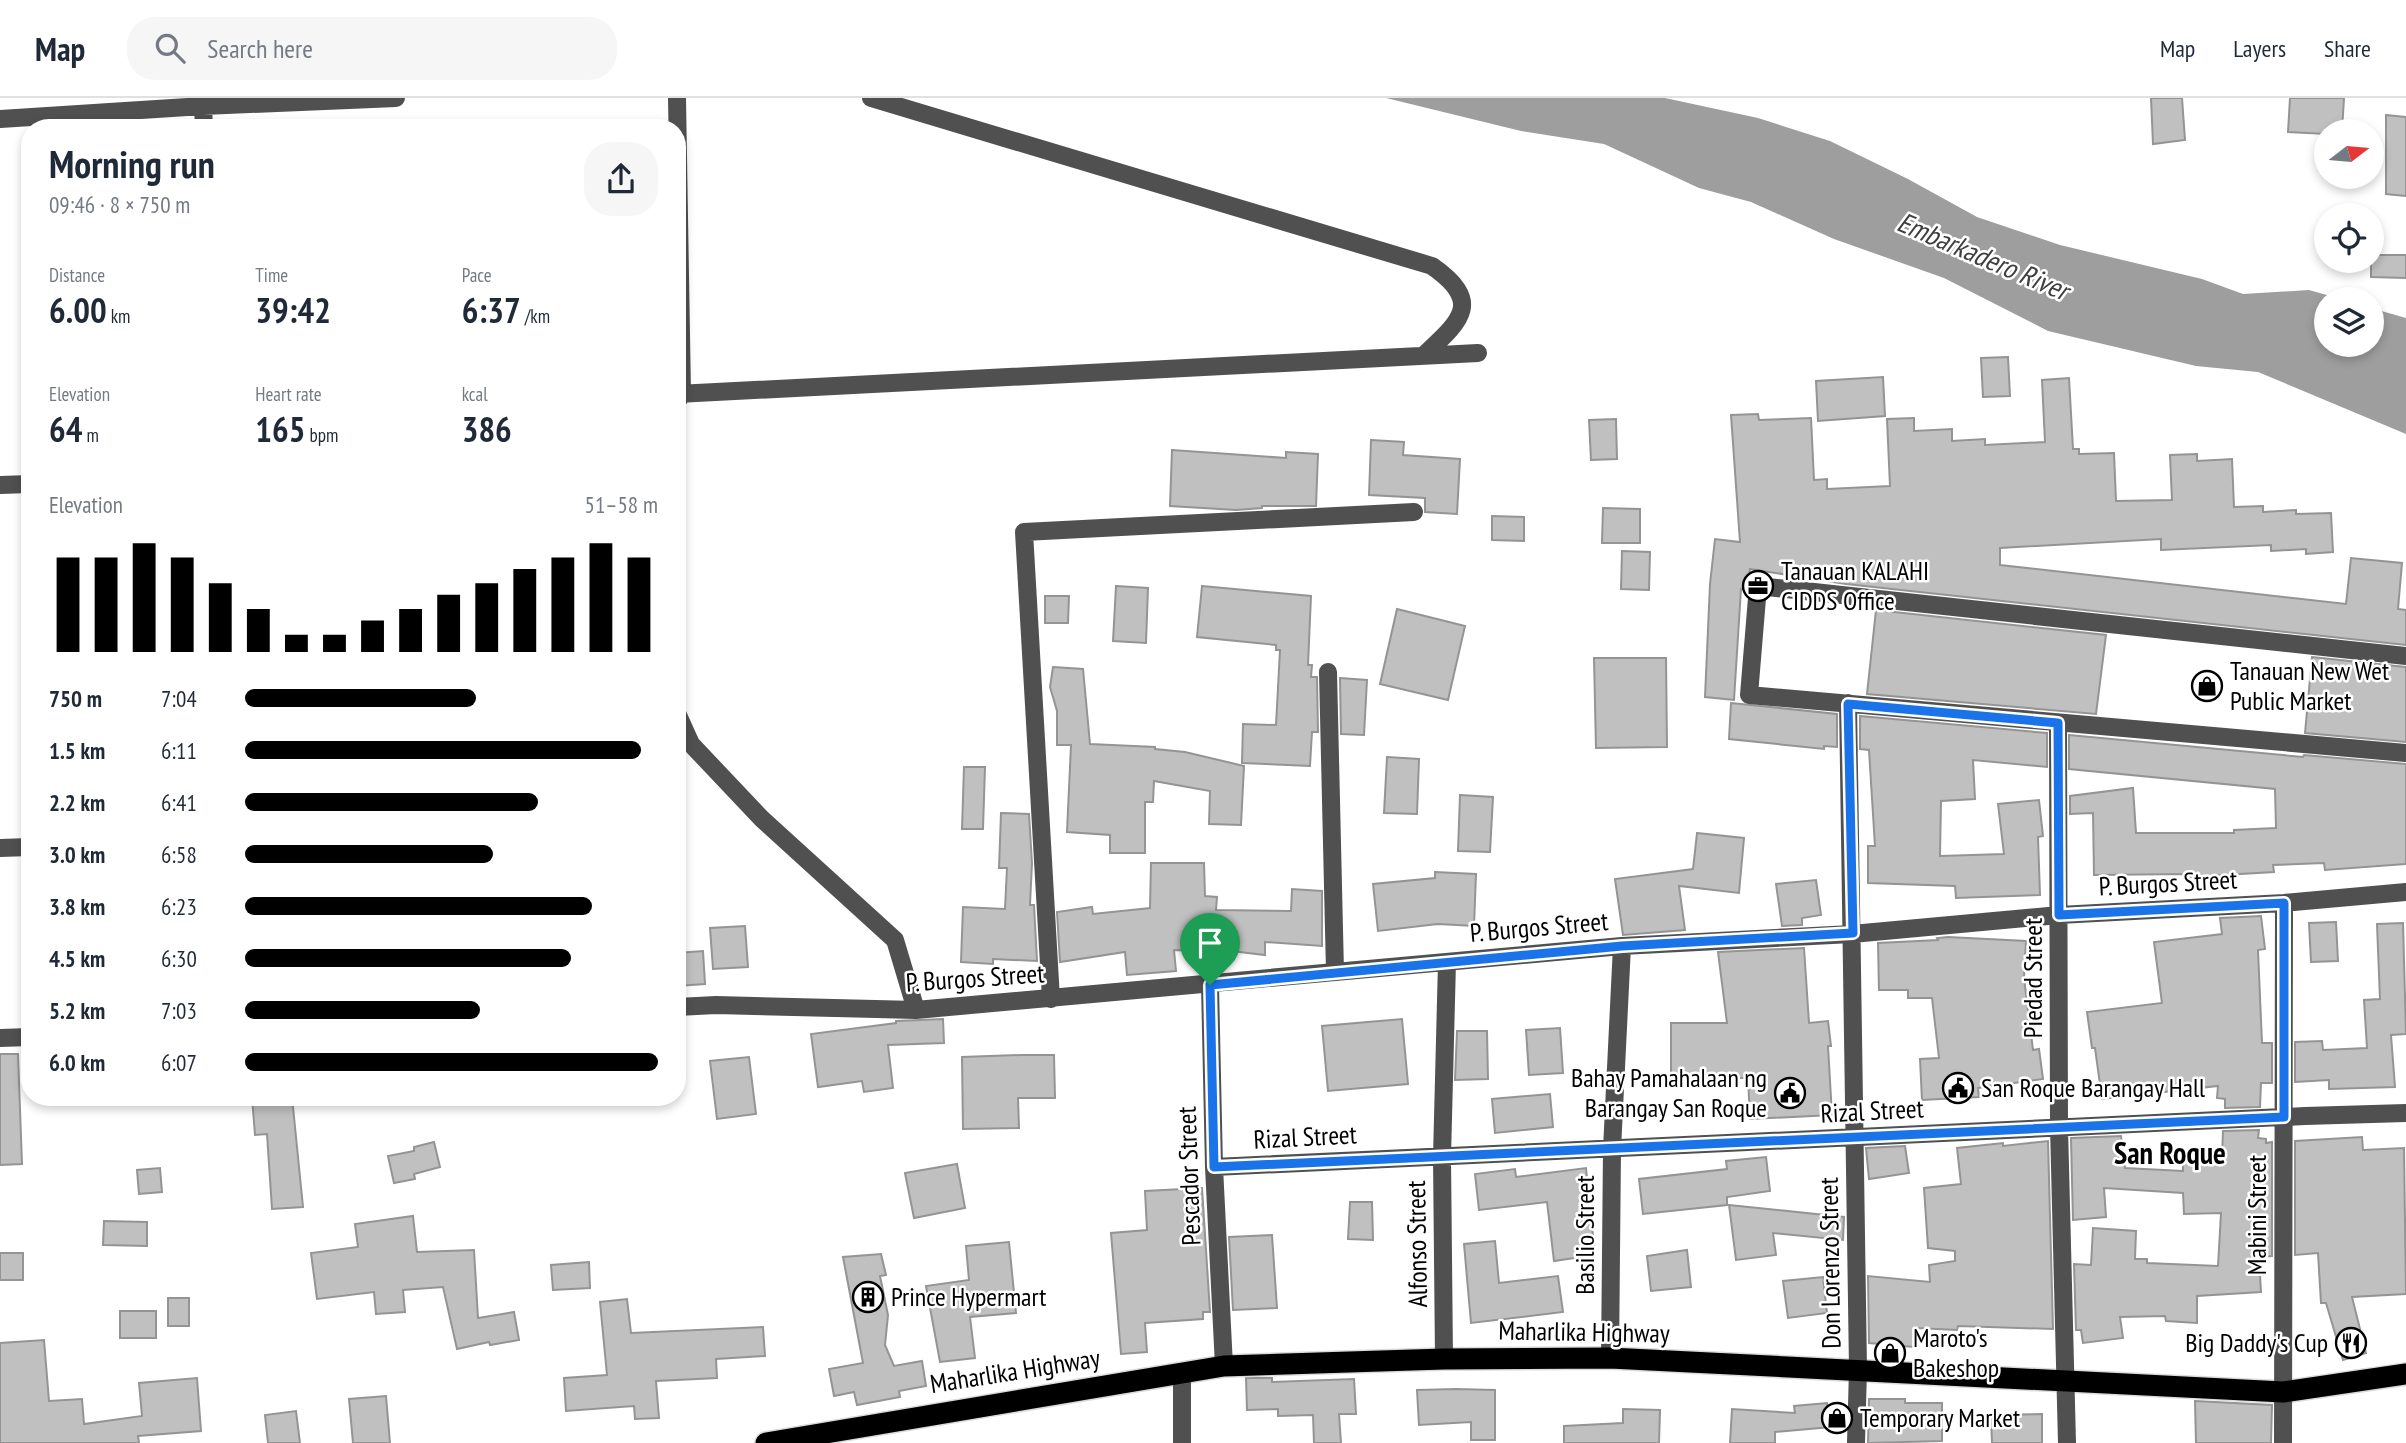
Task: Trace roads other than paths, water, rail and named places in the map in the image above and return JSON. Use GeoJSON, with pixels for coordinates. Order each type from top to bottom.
{"type":"FeatureCollection","features":[{"type":"Feature","properties":{"kind":"highway","name":"Maharlika Highway"},"geometry":{"type":"LineString","coordinates":[[766,1443],[1224,1366],[1444,1359],[1610,1358],[2283,1392],[2406,1374]]}},
{"type":"Feature","properties":{"kind":"street"},"geometry":{"type":"LineString","coordinates":[[0,119],[203,106],[396,98]]}},
{"type":"Feature","properties":{"kind":"street"},"geometry":{"type":"LineString","coordinates":[[677,98],[677,119]]}},
{"type":"Feature","properties":{"kind":"street"},"geometry":{"type":"LineString","coordinates":[[871,98],[1432,266],[1453,281],[1462,304],[1458,323],[1423,356]]}},
{"type":"Feature","properties":{"kind":"street"},"geometry":{"type":"LineString","coordinates":[[203,106],[204,119]]}},
{"type":"Feature","properties":{"kind":"street"},"geometry":{"type":"LineString","coordinates":[[686,397],[1478,354]]}},
{"type":"Feature","properties":{"kind":"street"},"geometry":{"type":"LineString","coordinates":[[0,485],[21,484]]}},
{"type":"Feature","properties":{"kind":"street"},"geometry":{"type":"LineString","coordinates":[[1051,999],[1024,532],[1413,512]]}},
{"type":"Feature","properties":{"kind":"street"},"geometry":{"type":"LineString","coordinates":[[2406,656],[1758,586],[1749,695],[2406,753]]}},
{"type":"Feature","properties":{"kind":"street"},"geometry":{"type":"LineString","coordinates":[[1328,671],[1335,972]]}},
{"type":"Feature","properties":{"kind":"street","name":"Don Lorenzo Street"},"geometry":{"type":"LineString","coordinates":[[1848,704],[1858,1369],[1856,1443]]}},
{"type":"Feature","properties":{"kind":"street","name":"Piedad Street"},"geometry":{"type":"LineString","coordinates":[[2058,723],[2059,1127],[2067,1443]]}},
{"type":"Feature","properties":{"kind":"street"},"geometry":{"type":"LineString","coordinates":[[686,733],[691,744],[762,819],[895,940],[916,1010]]}},
{"type":"Feature","properties":{"kind":"street"},"geometry":{"type":"LineString","coordinates":[[0,848],[21,847]]}},
{"type":"Feature","properties":{"kind":"street","name":"P. Burgos Street"},"geometry":{"type":"LineString","coordinates":[[686,1007],[916,1010],[1622,946],[1853,933],[2059,915],[2284,903],[2406,892]]}},
{"type":"Feature","properties":{"kind":"street","name":"Mabini Street"},"geometry":{"type":"LineString","coordinates":[[2283,1443],[2284,903]]}},
{"type":"Feature","properties":{"kind":"street","name":"Basilio Street"},"geometry":{"type":"LineString","coordinates":[[1610,1358],[1612,1149],[1622,946]]}},
{"type":"Feature","properties":{"kind":"street","name":"Alfonso Street"},"geometry":{"type":"LineString","coordinates":[[1444,1359],[1442,1157],[1447,962]]}},
{"type":"Feature","properties":{"kind":"street","name":"Pescador Street"},"geometry":{"type":"LineString","coordinates":[[1210,985],[1214,1167],[1224,1366]]}},
{"type":"Feature","properties":{"kind":"street"},"geometry":{"type":"LineString","coordinates":[[0,1038],[21,1037]]}},
{"type":"Feature","properties":{"kind":"street","name":"Rizal Street"},"geometry":{"type":"LineString","coordinates":[[1214,1167],[2406,1113]]}},
{"type":"Feature","properties":{"kind":"street"},"geometry":{"type":"LineString","coordinates":[[1182,1372],[1182,1443]]}},
{"type":"Feature","properties":{"kind":"water","name":"Embarkadero River"},"geometry":{"type":"Polygon","coordinates":[[[1386,98],[1665,98],[1758,118],[1830,141],[1977,217],[2060,245],[2202,279],[2243,294],[2314,291],[2314,357],[2384,357],[2384,312],[2406,318],[2406,434],[2258,372],[2196,366],[2048,331],[1944,278],[1834,239],[1751,202],[1699,188],[1604,144],[1521,131],[1386,98]]]}},
{"type":"Feature","properties":{"kind":"place","name":"Tanauan KALAHI CIDDS Office"},"geometry":{"type":"Point","coordinates":[1758,586]}},
{"type":"Feature","properties":{"kind":"place","name":"Tanauan New Wet Public Market"},"geometry":{"type":"Point","coordinates":[2207,686]}},
{"type":"Feature","properties":{"kind":"place","name":"San Roque Barangay Hall"},"geometry":{"type":"Point","coordinates":[1958,1088]}},
{"type":"Feature","properties":{"kind":"place","name":"Bahay Pamahalaan ng Barangay San Roque"},"geometry":{"type":"Point","coordinates":[1790,1093]}},
{"type":"Feature","properties":{"kind":"place","name":"Prince Hypermart"},"geometry":{"type":"Point","coordinates":[868,1297]}},
{"type":"Feature","properties":{"kind":"place","name":"Big Daddy's Cup"},"geometry":{"type":"Point","coordinates":[2351,1343]}},
{"type":"Feature","properties":{"kind":"place","name":"Maroto's Bakeshop"},"geometry":{"type":"Point","coordinates":[1890,1353]}},
{"type":"Feature","properties":{"kind":"place","name":"Temporary Market"},"geometry":{"type":"Point","coordinates":[1837,1418]}},
{"type":"Feature","properties":{"kind":"district","name":"San Roque"},"geometry":{"type":"Point","coordinates":[2170,1154]}}]}
